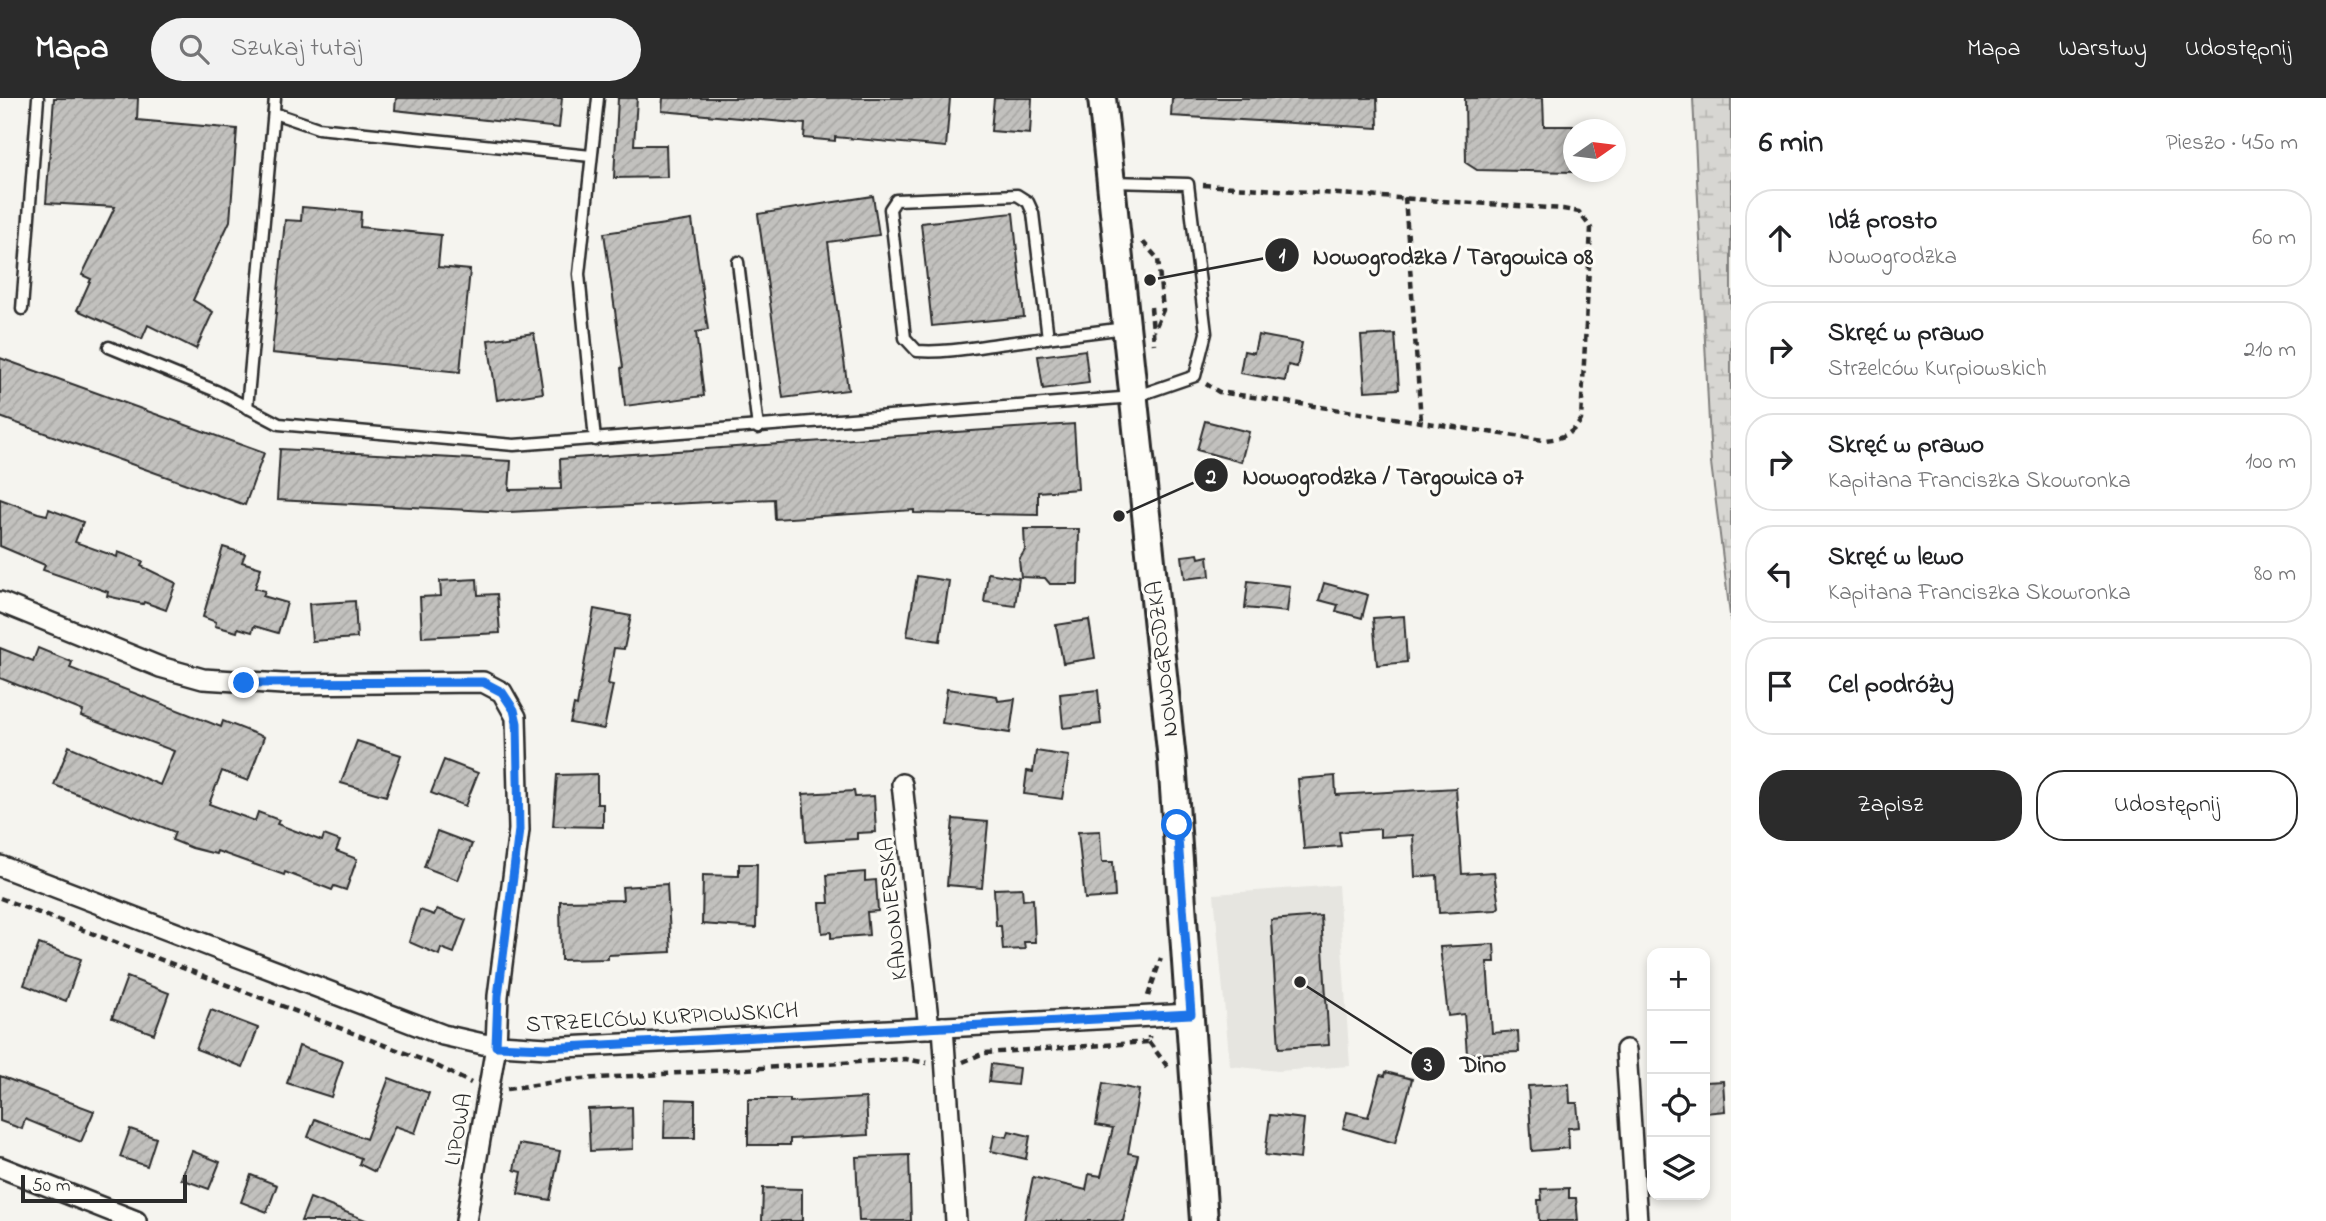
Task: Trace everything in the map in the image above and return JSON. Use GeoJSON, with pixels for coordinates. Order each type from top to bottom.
{"type":"FeatureCollection","features":[{"type":"Feature","properties":{"kind":"main road","name":"NOWOGRODZKA"},"geometry":{"type":"LineString","coordinates":[[1102,98],[1172,760],[1203,1221]]}},
{"type":"Feature","properties":{"kind":"street","name":"LIPOWA"},"geometry":{"type":"LineString","coordinates":[[0,602],[160,667],[203,679],[283,684],[483,682],[502,692],[514,710],[517,723],[519,830],[498,996],[496,1046],[466,1221]]}},
{"type":"Feature","properties":{"kind":"street","name":"KANONIERSKA"},"geometry":{"type":"LineString","coordinates":[[902,784],[936,1027],[956,1221]]}},
{"type":"Feature","properties":{"kind":"street","name":"STRZELCÓW KURPIOWSKICH"},"geometry":{"type":"LineString","coordinates":[[0,866],[443,1035],[496,1046],[547,1048],[1191,1014]]}},
{"type":"Feature","properties":{"kind":"street"},"geometry":{"type":"LineString","coordinates":[[1626,1050],[1637,1221]]}},
{"type":"Feature","properties":{"kind":"street"},"geometry":{"type":"LineString","coordinates":[[0,1167],[136,1221]]}},
{"type":"Feature","properties":{"kind":"lane"},"geometry":{"type":"LineString","coordinates":[[22,309],[38,98]]}},
{"type":"Feature","properties":{"kind":"lane"},"geometry":{"type":"LineString","coordinates":[[247,408],[275,98]]}},
{"type":"Feature","properties":{"kind":"lane"},"geometry":{"type":"LineString","coordinates":[[595,440],[579,274],[598,98]]}},
{"type":"Feature","properties":{"kind":"lane"},"geometry":{"type":"LineString","coordinates":[[274,113],[318,128],[591,156]]}},
{"type":"Feature","properties":{"kind":"lane"},"geometry":{"type":"LineString","coordinates":[[109,346],[216,391],[279,424],[514,445],[1134,397],[1195,376],[1206,333],[1188,184],[1111,182]]}},
{"type":"Feature","properties":{"kind":"lane"},"geometry":{"type":"LineString","coordinates":[[1048,338],[1033,213],[1028,202],[1017,195],[896,200],[890,209],[905,338],[917,351],[936,352],[1048,338],[1126,328]]}},
{"type":"Feature","properties":{"kind":"lane"},"geometry":{"type":"LineString","coordinates":[[738,262],[758,428]]}},
{"type":"Feature","properties":{"kind":"path"},"geometry":{"type":"LineString","coordinates":[[1188,184],[1563,209],[1579,212],[1591,228],[1581,420],[1576,428],[1559,439],[1543,440],[1219,392],[1195,376]]}},
{"type":"Feature","properties":{"kind":"path"},"geometry":{"type":"LineString","coordinates":[[1405,197],[1421,421]]}},
{"type":"Feature","properties":{"kind":"path"},"geometry":{"type":"LineString","coordinates":[[1143,242],[1158,259],[1163,310],[1154,331]]}},
{"type":"Feature","properties":{"kind":"shaded area"},"geometry":{"type":"Polygon","coordinates":[[[1338,885],[1350,1066],[1278,1071],[1230,1066],[1214,894],[1338,885]]]}},
{"type":"Feature","properties":{"kind":"green space"},"geometry":{"type":"Polygon","coordinates":[[[1693,98],[1731,98],[1731,623],[1711,463],[1693,98]]]}},
{"type":"Feature","properties":{"kind":"building"},"geometry":{"type":"Polygon","coordinates":[[[54,98],[138,98],[137,120],[237,129],[230,221],[193,300],[213,312],[196,349],[148,325],[142,339],[77,310],[91,279],[82,275],[115,207],[46,203],[54,98]]]}},
{"type":"Feature","properties":{"kind":"building"},"geometry":{"type":"Polygon","coordinates":[[[396,98],[562,98],[559,128],[395,110],[396,98]]]}},
{"type":"Feature","properties":{"kind":"building"},"geometry":{"type":"Polygon","coordinates":[[[618,98],[637,98],[634,145],[666,145],[667,177],[614,178],[618,98]]]}},
{"type":"Feature","properties":{"kind":"building"},"geometry":{"type":"Polygon","coordinates":[[[663,98],[950,98],[946,147],[835,137],[835,141],[804,138],[805,124],[662,111],[663,98]]]}},
{"type":"Feature","properties":{"kind":"building"},"geometry":{"type":"Polygon","coordinates":[[[994,98],[1032,98],[1030,134],[991,131],[994,98]]]}},
{"type":"Feature","properties":{"kind":"building"},"geometry":{"type":"Polygon","coordinates":[[[1172,98],[1377,98],[1378,128],[1171,116],[1172,98]]]}},
{"type":"Feature","properties":{"kind":"building"},"geometry":{"type":"Polygon","coordinates":[[[1465,98],[1543,98],[1544,126],[1563,126],[1563,172],[1477,170],[1466,163],[1465,98]]]}},
{"type":"Feature","properties":{"kind":"building"},"geometry":{"type":"Polygon","coordinates":[[[873,196],[879,235],[828,242],[848,390],[783,398],[758,214],[873,196]]]}},
{"type":"Feature","properties":{"kind":"building"},"geometry":{"type":"Polygon","coordinates":[[[302,207],[361,212],[360,227],[441,235],[438,267],[470,270],[460,372],[272,353],[285,220],[301,221],[302,207]]]}},
{"type":"Feature","properties":{"kind":"building"},"geometry":{"type":"Polygon","coordinates":[[[1013,213],[1024,317],[932,326],[921,223],[1013,213]]]}},
{"type":"Feature","properties":{"kind":"building"},"geometry":{"type":"Polygon","coordinates":[[[692,220],[708,330],[696,332],[704,396],[625,406],[623,367],[604,233],[692,220]]]}},
{"type":"Feature","properties":{"kind":"building"},"geometry":{"type":"Polygon","coordinates":[[[534,333],[543,393],[497,400],[488,340],[534,333]]]}},
{"type":"Feature","properties":{"kind":"building"},"geometry":{"type":"Polygon","coordinates":[[[1395,334],[1399,389],[1365,391],[1361,336],[1395,334]]]}},
{"type":"Feature","properties":{"kind":"building"},"geometry":{"type":"Polygon","coordinates":[[[1258,335],[1302,343],[1297,367],[1288,365],[1285,381],[1240,373],[1244,351],[1254,353],[1258,335]]]}},
{"type":"Feature","properties":{"kind":"building"},"geometry":{"type":"Polygon","coordinates":[[[1085,350],[1089,383],[1043,389],[1038,356],[1085,350]]]}},
{"type":"Feature","properties":{"kind":"building"},"geometry":{"type":"Polygon","coordinates":[[[0,358],[264,453],[245,505],[0,417],[0,358]]]}},
{"type":"Feature","properties":{"kind":"building"},"geometry":{"type":"Polygon","coordinates":[[[1205,421],[1249,432],[1241,462],[1197,450],[1205,421]]]}},
{"type":"Feature","properties":{"kind":"building"},"geometry":{"type":"Polygon","coordinates":[[[1074,424],[1078,489],[1038,492],[1038,515],[914,513],[914,510],[775,519],[774,499],[508,512],[277,500],[280,449],[511,461],[509,490],[561,489],[560,459],[1074,424]]]}},
{"type":"Feature","properties":{"kind":"building"},"geometry":{"type":"Polygon","coordinates":[[[0,499],[47,515],[49,509],[83,522],[75,542],[117,557],[118,552],[143,561],[141,566],[176,583],[166,610],[144,602],[143,604],[107,596],[108,592],[43,570],[45,565],[0,546],[0,499]]]}},
{"type":"Feature","properties":{"kind":"building"},"geometry":{"type":"Polygon","coordinates":[[[1024,529],[1079,529],[1078,584],[1050,584],[1045,578],[1021,577],[1019,560],[1025,550],[1024,529]]]}},
{"type":"Feature","properties":{"kind":"building"},"geometry":{"type":"Polygon","coordinates":[[[223,547],[245,554],[242,562],[261,568],[255,588],[265,591],[263,596],[287,603],[278,633],[254,626],[252,632],[238,628],[237,632],[215,626],[216,622],[203,617],[223,547]]]}},
{"type":"Feature","properties":{"kind":"building"},"geometry":{"type":"Polygon","coordinates":[[[1198,554],[1199,558],[1208,556],[1210,576],[1185,579],[1182,556],[1198,554]]]}},
{"type":"Feature","properties":{"kind":"building"},"geometry":{"type":"Polygon","coordinates":[[[988,573],[1019,578],[1015,606],[984,602],[988,573]]]}},
{"type":"Feature","properties":{"kind":"building"},"geometry":{"type":"Polygon","coordinates":[[[917,576],[949,581],[940,641],[907,636],[917,576]]]}},
{"type":"Feature","properties":{"kind":"building"},"geometry":{"type":"Polygon","coordinates":[[[477,579],[478,595],[497,594],[500,633],[422,637],[420,597],[441,596],[440,581],[477,579]]]}},
{"type":"Feature","properties":{"kind":"building"},"geometry":{"type":"Polygon","coordinates":[[[1248,581],[1290,586],[1287,612],[1245,608],[1248,581]]]}},
{"type":"Feature","properties":{"kind":"building"},"geometry":{"type":"Polygon","coordinates":[[[1324,583],[1368,595],[1362,618],[1336,611],[1338,605],[1319,600],[1324,583]]]}},
{"type":"Feature","properties":{"kind":"building"},"geometry":{"type":"Polygon","coordinates":[[[355,601],[357,638],[312,641],[309,604],[355,601]]]}},
{"type":"Feature","properties":{"kind":"building"},"geometry":{"type":"Polygon","coordinates":[[[594,609],[631,616],[624,649],[614,648],[608,684],[613,685],[604,729],[570,723],[574,705],[577,706],[594,609]]]}},
{"type":"Feature","properties":{"kind":"building"},"geometry":{"type":"Polygon","coordinates":[[[1404,616],[1407,662],[1377,665],[1373,618],[1404,616]]]}},
{"type":"Feature","properties":{"kind":"building"},"geometry":{"type":"Polygon","coordinates":[[[1089,620],[1095,658],[1063,663],[1056,625],[1089,620]]]}},
{"type":"Feature","properties":{"kind":"building"},"geometry":{"type":"Polygon","coordinates":[[[0,648],[33,661],[38,648],[72,662],[70,668],[221,727],[223,721],[264,737],[248,781],[222,771],[209,804],[255,821],[258,812],[279,820],[277,824],[322,841],[324,835],[340,841],[336,851],[357,859],[346,890],[334,886],[332,890],[217,851],[216,854],[192,848],[172,840],[175,832],[54,785],[69,746],[160,785],[174,751],[81,716],[83,711],[0,678],[0,648]]]}},
{"type":"Feature","properties":{"kind":"building"},"geometry":{"type":"Polygon","coordinates":[[[947,689],[997,696],[998,701],[1015,699],[1010,733],[942,723],[947,689]]]}},
{"type":"Feature","properties":{"kind":"building"},"geometry":{"type":"Polygon","coordinates":[[[1098,690],[1101,724],[1063,728],[1060,694],[1098,690]]]}},
{"type":"Feature","properties":{"kind":"building"},"geometry":{"type":"Polygon","coordinates":[[[357,741],[401,755],[386,796],[341,783],[357,741]]]}},
{"type":"Feature","properties":{"kind":"building"},"geometry":{"type":"Polygon","coordinates":[[[1036,751],[1069,756],[1062,799],[1024,794],[1027,771],[1033,772],[1036,751]]]}},
{"type":"Feature","properties":{"kind":"building"},"geometry":{"type":"Polygon","coordinates":[[[444,760],[478,773],[465,806],[431,793],[444,760]]]}},
{"type":"Feature","properties":{"kind":"building"},"geometry":{"type":"Polygon","coordinates":[[[597,774],[597,804],[603,804],[603,827],[553,826],[557,775],[597,774]]]}},
{"type":"Feature","properties":{"kind":"building"},"geometry":{"type":"Polygon","coordinates":[[[1335,776],[1336,795],[1456,788],[1462,874],[1494,872],[1499,907],[1496,910],[1439,913],[1437,875],[1415,877],[1413,835],[1380,837],[1380,829],[1339,832],[1341,846],[1304,849],[1298,779],[1335,776]]]}},
{"type":"Feature","properties":{"kind":"building"},"geometry":{"type":"Polygon","coordinates":[[[854,791],[855,797],[874,796],[876,832],[857,833],[857,839],[806,842],[803,794],[854,791]]]}},
{"type":"Feature","properties":{"kind":"building"},"geometry":{"type":"Polygon","coordinates":[[[953,819],[988,822],[982,888],[947,885],[953,819]]]}},
{"type":"Feature","properties":{"kind":"building"},"geometry":{"type":"Polygon","coordinates":[[[437,831],[472,844],[458,880],[424,867],[437,831]]]}},
{"type":"Feature","properties":{"kind":"building"},"geometry":{"type":"Polygon","coordinates":[[[1100,831],[1102,862],[1113,862],[1115,897],[1085,899],[1078,832],[1100,831]]]}},
{"type":"Feature","properties":{"kind":"building"},"geometry":{"type":"Polygon","coordinates":[[[739,864],[757,864],[756,928],[702,924],[703,875],[739,876],[739,864]]]}},
{"type":"Feature","properties":{"kind":"building"},"geometry":{"type":"Polygon","coordinates":[[[865,872],[865,881],[876,880],[878,911],[867,912],[869,935],[831,938],[831,932],[822,933],[820,903],[829,903],[827,875],[865,872]]]}},
{"type":"Feature","properties":{"kind":"building"},"geometry":{"type":"Polygon","coordinates":[[[667,884],[671,952],[608,955],[608,959],[561,960],[560,901],[623,900],[622,887],[667,884]]]}},
{"type":"Feature","properties":{"kind":"building"},"geometry":{"type":"Polygon","coordinates":[[[1022,888],[1023,900],[1033,899],[1035,942],[1024,942],[1025,949],[1003,950],[1001,926],[996,926],[994,889],[1022,888]]]}},
{"type":"Feature","properties":{"kind":"building"},"geometry":{"type":"Polygon","coordinates":[[[437,909],[466,920],[454,953],[441,948],[439,955],[409,942],[420,910],[434,915],[437,909]]]}},
{"type":"Feature","properties":{"kind":"building"},"geometry":{"type":"Polygon","coordinates":[[[1321,916],[1329,1045],[1279,1048],[1271,920],[1321,916]]]}},
{"type":"Feature","properties":{"kind":"building"},"geometry":{"type":"Polygon","coordinates":[[[39,944],[81,959],[66,1001],[24,985],[39,944]]]}},
{"type":"Feature","properties":{"kind":"building"},"geometry":{"type":"Polygon","coordinates":[[[1494,944],[1495,962],[1487,962],[1492,1033],[1518,1031],[1519,1052],[1467,1054],[1464,1014],[1448,1016],[1440,947],[1494,944]]]}},
{"type":"Feature","properties":{"kind":"building"},"geometry":{"type":"Polygon","coordinates":[[[127,977],[169,993],[154,1034],[112,1018],[127,977]]]}},
{"type":"Feature","properties":{"kind":"building"},"geometry":{"type":"Polygon","coordinates":[[[211,1010],[258,1028],[243,1067],[196,1049],[211,1010]]]}},
{"type":"Feature","properties":{"kind":"building"},"geometry":{"type":"Polygon","coordinates":[[[299,1046],[343,1061],[331,1097],[287,1083],[299,1046]]]}},
{"type":"Feature","properties":{"kind":"building"},"geometry":{"type":"Polygon","coordinates":[[[991,1064],[1019,1068],[1017,1085],[989,1082],[991,1064]]]}},
{"type":"Feature","properties":{"kind":"building"},"geometry":{"type":"Polygon","coordinates":[[[1386,1072],[1412,1079],[1395,1143],[1343,1128],[1347,1112],[1368,1117],[1380,1075],[1385,1076],[1386,1072]]]}},
{"type":"Feature","properties":{"kind":"building"},"geometry":{"type":"Polygon","coordinates":[[[0,1076],[94,1111],[81,1142],[25,1119],[22,1129],[0,1121],[0,1076]]]}},
{"type":"Feature","properties":{"kind":"building"},"geometry":{"type":"Polygon","coordinates":[[[389,1078],[429,1093],[415,1133],[395,1126],[375,1172],[359,1164],[361,1158],[308,1137],[315,1119],[366,1139],[389,1078]]]}},
{"type":"Feature","properties":{"kind":"building"},"geometry":{"type":"Polygon","coordinates":[[[1723,1081],[1725,1111],[1710,1112],[1710,1082],[1723,1081]]]}},
{"type":"Feature","properties":{"kind":"building"},"geometry":{"type":"Polygon","coordinates":[[[1103,1083],[1139,1090],[1128,1153],[1138,1155],[1123,1221],[1024,1221],[1033,1177],[1086,1190],[1089,1174],[1101,1176],[1113,1128],[1096,1125],[1103,1083]]]}},
{"type":"Feature","properties":{"kind":"building"},"geometry":{"type":"Polygon","coordinates":[[[1569,1084],[1570,1103],[1577,1103],[1579,1127],[1568,1128],[1569,1148],[1532,1151],[1528,1086],[1569,1084]]]}},
{"type":"Feature","properties":{"kind":"building"},"geometry":{"type":"Polygon","coordinates":[[[866,1098],[868,1135],[790,1139],[790,1145],[748,1145],[748,1099],[790,1099],[790,1102],[866,1098]]]}},
{"type":"Feature","properties":{"kind":"building"},"geometry":{"type":"Polygon","coordinates":[[[665,1099],[695,1100],[695,1138],[664,1138],[665,1099]]]}},
{"type":"Feature","properties":{"kind":"building"},"geometry":{"type":"Polygon","coordinates":[[[632,1107],[633,1149],[590,1151],[588,1109],[632,1107]]]}},
{"type":"Feature","properties":{"kind":"building"},"geometry":{"type":"Polygon","coordinates":[[[1270,1115],[1304,1119],[1300,1159],[1265,1155],[1270,1115]]]}},
{"type":"Feature","properties":{"kind":"building"},"geometry":{"type":"Polygon","coordinates":[[[130,1129],[156,1138],[147,1166],[120,1157],[130,1129]]]}},
{"type":"Feature","properties":{"kind":"building"},"geometry":{"type":"Polygon","coordinates":[[[1009,1131],[1030,1136],[1026,1159],[991,1151],[994,1135],[1007,1137],[1009,1131]]]}},
{"type":"Feature","properties":{"kind":"building"},"geometry":{"type":"Polygon","coordinates":[[[519,1144],[560,1151],[550,1200],[518,1194],[522,1172],[514,1170],[519,1144]]]}},
{"type":"Feature","properties":{"kind":"building"},"geometry":{"type":"Polygon","coordinates":[[[192,1151],[220,1162],[209,1189],[181,1179],[192,1151]]]}},
{"type":"Feature","properties":{"kind":"building"},"geometry":{"type":"Polygon","coordinates":[[[909,1155],[911,1221],[859,1221],[856,1157],[909,1155]]]}},
{"type":"Feature","properties":{"kind":"building"},"geometry":{"type":"Polygon","coordinates":[[[251,1175],[277,1185],[267,1212],[241,1202],[251,1175]]]}},
{"type":"Feature","properties":{"kind":"building"},"geometry":{"type":"Polygon","coordinates":[[[763,1188],[802,1189],[802,1221],[762,1221],[763,1188]]]}},
{"type":"Feature","properties":{"kind":"building"},"geometry":{"type":"Polygon","coordinates":[[[1569,1188],[1569,1198],[1576,1198],[1578,1221],[1539,1221],[1538,1200],[1542,1200],[1541,1189],[1569,1188]]]}},
{"type":"Feature","properties":{"kind":"building"},"geometry":{"type":"Polygon","coordinates":[[[310,1198],[366,1220],[301,1221],[310,1198]]]}},
{"type":"Feature","properties":{"kind":"place","name":"Nowogrodzka / Targowica 08"},"geometry":{"type":"Point","coordinates":[1150,280]}},
{"type":"Feature","properties":{"kind":"place","name":"Nowogrodzka / Targowica 07"},"geometry":{"type":"Point","coordinates":[1119,516]}},
{"type":"Feature","properties":{"kind":"place","name":"Dino"},"geometry":{"type":"Point","coordinates":[1300,982]}},
{"type":"Feature","properties":{"kind":"route"},"geometry":{"type":"LineString","coordinates":[[244,683],[483,682],[497,688],[508,700],[517,723],[519,830],[498,996],[496,1046],[547,1048],[1191,1014],[1177,825]]}}]}
